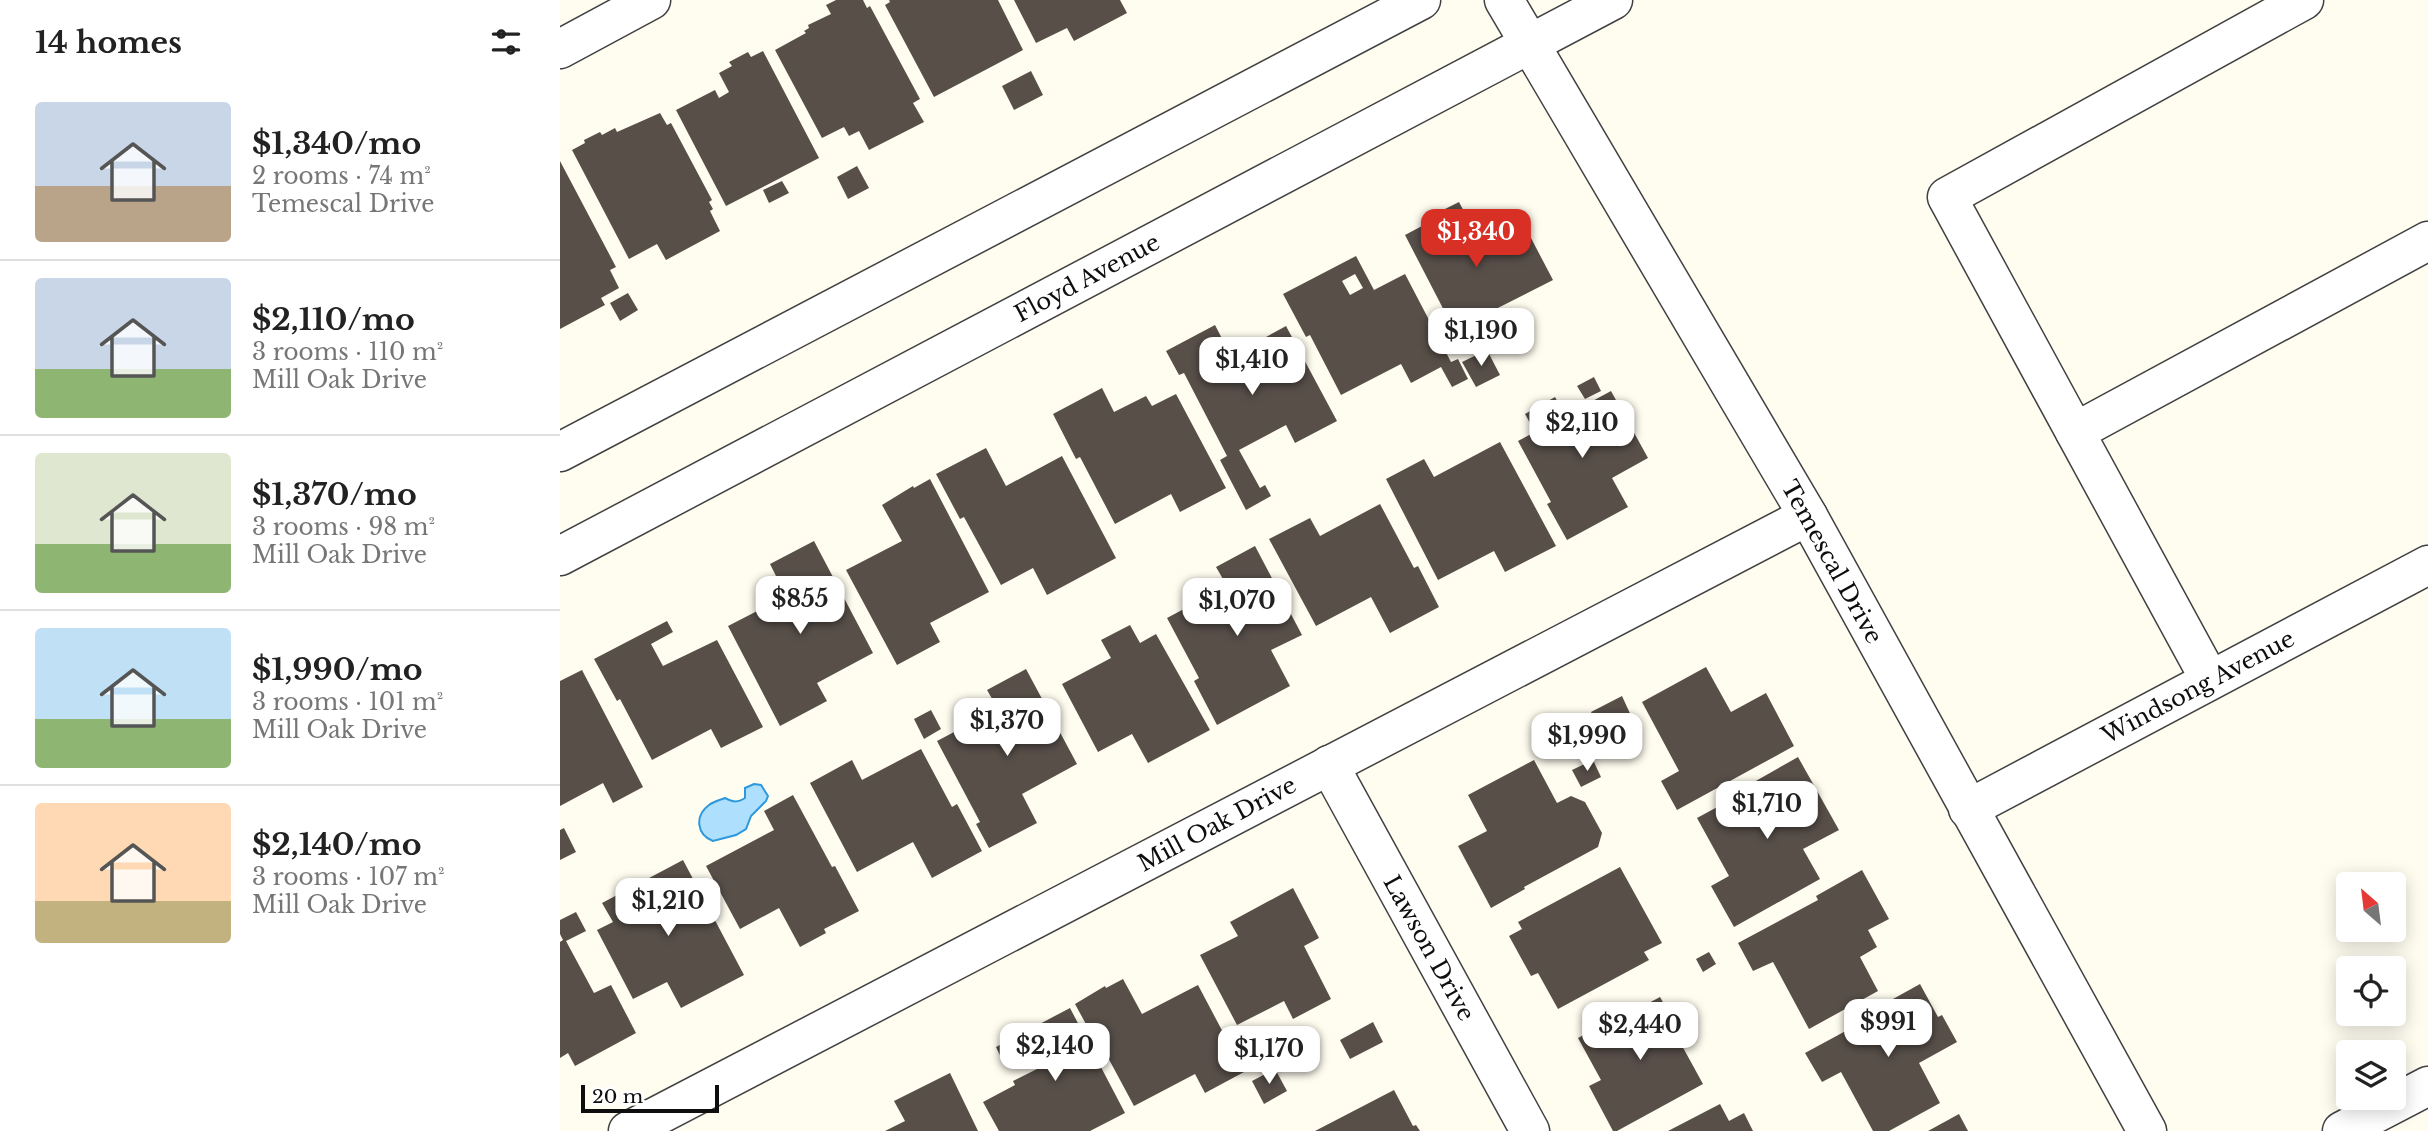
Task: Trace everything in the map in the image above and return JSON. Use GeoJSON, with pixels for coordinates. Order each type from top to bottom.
{"type":"FeatureCollection","features":[{"type":"Feature","properties":{"kind":"street"},"geometry":{"type":"LineString","coordinates":[[560,50],[651,0]]}},
{"type":"Feature","properties":{"kind":"street"},"geometry":{"type":"LineString","coordinates":[[560,452],[1421,0]]}},
{"type":"Feature","properties":{"kind":"street","name":"Temescal Drive"},"geometry":{"type":"LineString","coordinates":[[1504,0],[1808,516],[2147,1131]]}},
{"type":"Feature","properties":{"kind":"street","name":"Floyd Avenue"},"geometry":{"type":"LineString","coordinates":[[560,556],[1614,0]]}},
{"type":"Feature","properties":{"kind":"street"},"geometry":{"type":"LineString","coordinates":[[2210,680],[1947,197],[2304,0]]}},
{"type":"Feature","properties":{"kind":"street"},"geometry":{"type":"LineString","coordinates":[[2075,432],[2428,241]]}},
{"type":"Feature","properties":{"kind":"street","name":"Mill Oak Drive"},"geometry":{"type":"LineString","coordinates":[[628,1131],[1808,516]]}},
{"type":"Feature","properties":{"kind":"street","name":"Windsong Avenue"},"geometry":{"type":"LineString","coordinates":[[1969,808],[2428,565]]}},
{"type":"Feature","properties":{"kind":"street","name":"Lawson Drive"},"geometry":{"type":"LineString","coordinates":[[1329,765],[1530,1131]]}},
{"type":"Feature","properties":{"kind":"street"},"geometry":{"type":"LineString","coordinates":[[2342,1131],[2428,1086]]}},
{"type":"Feature","properties":{"kind":"water"},"geometry":{"type":"Polygon","coordinates":[[[754,784],[761,785],[768,796],[751,816],[746,829],[736,835],[713,841],[708,838],[699,825],[704,809],[725,798],[742,800],[745,798],[745,788],[754,784]]]}},
{"type":"Feature","properties":{"kind":"building"},"geometry":{"type":"Polygon","coordinates":[[[836,0],[863,0],[867,8],[870,6],[920,99],[913,103],[924,122],[869,150],[859,131],[849,136],[844,127],[822,138],[775,50],[806,33],[804,31],[809,28],[808,25],[831,14],[826,5],[836,0]]]}},
{"type":"Feature","properties":{"kind":"building"},"geometry":{"type":"Polygon","coordinates":[[[889,0],[998,0],[1023,50],[934,97],[885,5],[889,0]]]}},
{"type":"Feature","properties":{"kind":"building"},"geometry":{"type":"Polygon","coordinates":[[[1014,0],[1120,0],[1127,13],[1074,41],[1067,28],[1036,43],[1014,0]]]}},
{"type":"Feature","properties":{"kind":"building"},"geometry":{"type":"Polygon","coordinates":[[[763,51],[819,158],[726,206],[676,110],[715,90],[719,98],[729,92],[719,73],[732,66],[729,62],[748,52],[751,57],[763,51]]]}},
{"type":"Feature","properties":{"kind":"building"},"geometry":{"type":"Polygon","coordinates":[[[1031,71],[1043,95],[1014,110],[1002,86],[1031,71]]]}},
{"type":"Feature","properties":{"kind":"building"},"geometry":{"type":"Polygon","coordinates":[[[660,113],[667,125],[671,123],[712,200],[709,202],[713,209],[710,211],[720,231],[666,260],[657,244],[629,259],[572,150],[600,132],[602,135],[615,128],[617,132],[660,113]]]}},
{"type":"Feature","properties":{"kind":"building"},"geometry":{"type":"Polygon","coordinates":[[[560,161],[616,267],[610,270],[619,288],[601,298],[605,305],[560,329],[560,161]]]}},
{"type":"Feature","properties":{"kind":"building"},"geometry":{"type":"Polygon","coordinates":[[[857,166],[869,188],[848,199],[837,177],[857,166]]]}},
{"type":"Feature","properties":{"kind":"building"},"geometry":{"type":"Polygon","coordinates":[[[782,181],[789,193],[769,203],[763,190],[782,181]]]}},
{"type":"Feature","properties":{"kind":"building"},"geometry":{"type":"Polygon","coordinates":[[[1459,202],[1479,240],[1521,219],[1553,280],[1482,316],[1491,334],[1464,349],[1405,235],[1439,217],[1437,213],[1459,202]]]}},
{"type":"Feature","properties":{"kind":"building"},"geometry":{"type":"Polygon","coordinates":[[[1356,256],[1374,290],[1405,274],[1451,362],[1458,359],[1468,379],[1452,387],[1441,367],[1411,383],[1401,364],[1341,395],[1310,335],[1306,337],[1283,294],[1356,256]],[[1355,274],[1342,281],[1350,295],[1363,288],[1355,274]]]}},
{"type":"Feature","properties":{"kind":"building"},"geometry":{"type":"Polygon","coordinates":[[[628,293],[638,310],[620,321],[610,303],[628,293]]]}},
{"type":"Feature","properties":{"kind":"building"},"geometry":{"type":"Polygon","coordinates":[[[1215,325],[1231,356],[1286,326],[1337,421],[1295,443],[1286,425],[1239,450],[1260,488],[1265,485],[1271,496],[1246,510],[1220,460],[1227,456],[1184,373],[1179,375],[1166,351],[1215,325]]]}},
{"type":"Feature","properties":{"kind":"building"},"geometry":{"type":"Polygon","coordinates":[[[1487,350],[1500,375],[1476,387],[1462,362],[1487,350]]]}},
{"type":"Feature","properties":{"kind":"building"},"geometry":{"type":"Polygon","coordinates":[[[1594,377],[1601,391],[1585,399],[1577,386],[1594,377]]]}},
{"type":"Feature","properties":{"kind":"building"},"geometry":{"type":"Polygon","coordinates":[[[1102,388],[1114,412],[1146,396],[1152,406],[1176,394],[1226,488],[1180,512],[1171,494],[1115,524],[1080,457],[1076,459],[1053,414],[1102,388]]]}},
{"type":"Feature","properties":{"kind":"building"},"geometry":{"type":"Polygon","coordinates":[[[1611,391],[1648,458],[1612,478],[1628,507],[1567,540],[1547,504],[1551,502],[1518,441],[1535,432],[1525,414],[1555,397],[1565,416],[1611,391]]]}},
{"type":"Feature","properties":{"kind":"building"},"geometry":{"type":"Polygon","coordinates":[[[1500,442],[1556,546],[1505,572],[1494,551],[1438,580],[1386,479],[1424,459],[1434,477],[1500,442]]]}},
{"type":"Feature","properties":{"kind":"building"},"geometry":{"type":"Polygon","coordinates":[[[986,448],[1006,486],[1062,456],[1116,558],[1047,595],[1033,568],[1001,585],[964,517],[960,519],[936,474],[986,448]]]}},
{"type":"Feature","properties":{"kind":"building"},"geometry":{"type":"Polygon","coordinates":[[[930,479],[989,592],[930,623],[940,642],[897,665],[846,570],[902,541],[882,505],[930,479]]]}},
{"type":"Feature","properties":{"kind":"building"},"geometry":{"type":"Polygon","coordinates":[[[1380,504],[1414,568],[1418,566],[1439,607],[1390,633],[1371,597],[1316,626],[1269,539],[1310,518],[1320,536],[1380,504]]]}},
{"type":"Feature","properties":{"kind":"building"},"geometry":{"type":"Polygon","coordinates":[[[814,541],[873,653],[817,683],[827,701],[780,726],[728,626],[786,596],[770,564],[814,541]]]}},
{"type":"Feature","properties":{"kind":"building"},"geometry":{"type":"Polygon","coordinates":[[[1255,546],[1302,635],[1271,650],[1290,686],[1217,725],[1194,681],[1199,678],[1167,618],[1227,586],[1216,567],[1255,546]]]}},
{"type":"Feature","properties":{"kind":"building"},"geometry":{"type":"Polygon","coordinates":[[[667,621],[673,632],[651,644],[663,666],[717,640],[763,727],[721,748],[711,729],[652,760],[620,699],[617,701],[594,659],[667,621]]]}},
{"type":"Feature","properties":{"kind":"building"},"geometry":{"type":"Polygon","coordinates":[[[1130,625],[1140,643],[1156,634],[1210,730],[1148,763],[1132,734],[1098,752],[1062,684],[1111,658],[1101,640],[1130,625]]]}},
{"type":"Feature","properties":{"kind":"building"},"geometry":{"type":"Polygon","coordinates":[[[1706,667],[1731,712],[1766,693],[1794,746],[1677,810],[1661,781],[1679,771],[1642,702],[1706,667]]]}},
{"type":"Feature","properties":{"kind":"building"},"geometry":{"type":"Polygon","coordinates":[[[1026,669],[1077,764],[1022,794],[1037,823],[989,848],[976,824],[980,822],[937,741],[998,709],[987,690],[1026,669]]]}},
{"type":"Feature","properties":{"kind":"building"},"geometry":{"type":"Polygon","coordinates":[[[582,670],[643,787],[613,803],[603,783],[560,806],[560,681],[582,670]]]}},
{"type":"Feature","properties":{"kind":"building"},"geometry":{"type":"Polygon","coordinates":[[[1622,696],[1633,720],[1602,735],[1591,712],[1622,696]]]}},
{"type":"Feature","properties":{"kind":"building"},"geometry":{"type":"Polygon","coordinates":[[[931,710],[941,729],[924,739],[914,719],[931,710]]]}},
{"type":"Feature","properties":{"kind":"building"},"geometry":{"type":"Polygon","coordinates":[[[921,749],[952,807],[957,804],[982,851],[932,878],[913,842],[857,872],[810,783],[852,760],[862,780],[921,749]]]}},
{"type":"Feature","properties":{"kind":"building"},"geometry":{"type":"Polygon","coordinates":[[[1798,757],[1839,830],[1803,849],[1820,879],[1734,927],[1711,886],[1729,876],[1697,818],[1756,786],[1754,782],[1798,757]]]}},
{"type":"Feature","properties":{"kind":"building"},"geometry":{"type":"Polygon","coordinates":[[[1534,760],[1557,803],[1571,796],[1585,802],[1602,833],[1598,847],[1491,908],[1458,846],[1487,831],[1468,795],[1534,760]]]}},
{"type":"Feature","properties":{"kind":"building"},"geometry":{"type":"Polygon","coordinates":[[[1593,760],[1601,777],[1581,787],[1572,770],[1593,760]]]}},
{"type":"Feature","properties":{"kind":"building"},"geometry":{"type":"Polygon","coordinates":[[[793,795],[859,911],[824,929],[826,933],[800,947],[779,908],[740,929],[706,866],[774,830],[764,811],[793,795]]]}},
{"type":"Feature","properties":{"kind":"building"},"geometry":{"type":"Polygon","coordinates":[[[564,828],[576,852],[560,860],[560,830],[564,828]]]}},
{"type":"Feature","properties":{"kind":"building"},"geometry":{"type":"Polygon","coordinates":[[[683,860],[744,975],[681,1008],[667,982],[633,999],[597,930],[613,922],[602,903],[683,860]]]}},
{"type":"Feature","properties":{"kind":"building"},"geometry":{"type":"Polygon","coordinates":[[[1620,867],[1662,943],[1644,952],[1649,960],[1558,1009],[1538,973],[1531,976],[1509,936],[1522,929],[1518,922],[1620,867]]]}},
{"type":"Feature","properties":{"kind":"building"},"geometry":{"type":"Polygon","coordinates":[[[1862,870],[1889,919],[1868,930],[1877,947],[1860,957],[1878,991],[1809,1029],[1773,962],[1753,971],[1738,943],[1818,900],[1816,896],[1862,870]]]}},
{"type":"Feature","properties":{"kind":"building"},"geometry":{"type":"Polygon","coordinates":[[[1293,888],[1319,938],[1304,946],[1331,999],[1293,1019],[1284,1001],[1237,1025],[1200,955],[1238,936],[1230,922],[1293,888]]]}},
{"type":"Feature","properties":{"kind":"building"},"geometry":{"type":"Polygon","coordinates":[[[576,912],[586,931],[566,941],[594,993],[611,985],[636,1033],[575,1066],[568,1053],[560,1058],[560,942],[563,940],[560,920],[576,912]]]}},
{"type":"Feature","properties":{"kind":"building"},"geometry":{"type":"Polygon","coordinates":[[[1709,952],[1716,964],[1703,972],[1696,959],[1709,952]]]}},
{"type":"Feature","properties":{"kind":"building"},"geometry":{"type":"Polygon","coordinates":[[[1123,979],[1142,1014],[1198,985],[1244,1072],[1205,1093],[1195,1074],[1134,1106],[1090,1024],[1087,1026],[1075,1004],[1105,986],[1106,988],[1123,979]]]}},
{"type":"Feature","properties":{"kind":"building"},"geometry":{"type":"Polygon","coordinates":[[[1920,984],[1938,1017],[1942,1015],[1957,1042],[1919,1063],[1940,1103],[1889,1131],[1873,1131],[1841,1072],[1822,1082],[1805,1053],[1877,1014],[1875,1009],[1920,984]]]}},
{"type":"Feature","properties":{"kind":"building"},"geometry":{"type":"Polygon","coordinates":[[[1660,997],[1668,1011],[1683,1003],[1693,1023],[1675,1033],[1703,1084],[1613,1131],[1589,1086],[1601,1080],[1578,1038],[1641,1003],[1643,1006],[1660,997]]]}},
{"type":"Feature","properties":{"kind":"building"},"geometry":{"type":"Polygon","coordinates":[[[1070,1008],[1125,1113],[1090,1131],[999,1131],[983,1102],[1015,1085],[1013,1081],[1037,1069],[1026,1047],[1002,1060],[996,1047],[1070,1008]]]}},
{"type":"Feature","properties":{"kind":"building"},"geometry":{"type":"Polygon","coordinates":[[[1373,1022],[1383,1042],[1350,1059],[1340,1040],[1373,1022]]]}},
{"type":"Feature","properties":{"kind":"building"},"geometry":{"type":"Polygon","coordinates":[[[1275,1069],[1287,1091],[1264,1104],[1252,1081],[1275,1069]]]}},
{"type":"Feature","properties":{"kind":"building"},"geometry":{"type":"Polygon","coordinates":[[[950,1073],[978,1131],[885,1131],[905,1121],[894,1101],[950,1073]]]}},
{"type":"Feature","properties":{"kind":"building"},"geometry":{"type":"Polygon","coordinates":[[[1394,1090],[1413,1126],[1416,1125],[1420,1131],[1315,1131],[1394,1090]]]}},
{"type":"Feature","properties":{"kind":"building"},"geometry":{"type":"Polygon","coordinates":[[[1720,1104],[1729,1121],[1744,1113],[1753,1131],[1668,1131],[1720,1104]]]}},
{"type":"Feature","properties":{"kind":"building"},"geometry":{"type":"Polygon","coordinates":[[[1959,1114],[1968,1131],[1928,1131],[1959,1114]]]}}]}
